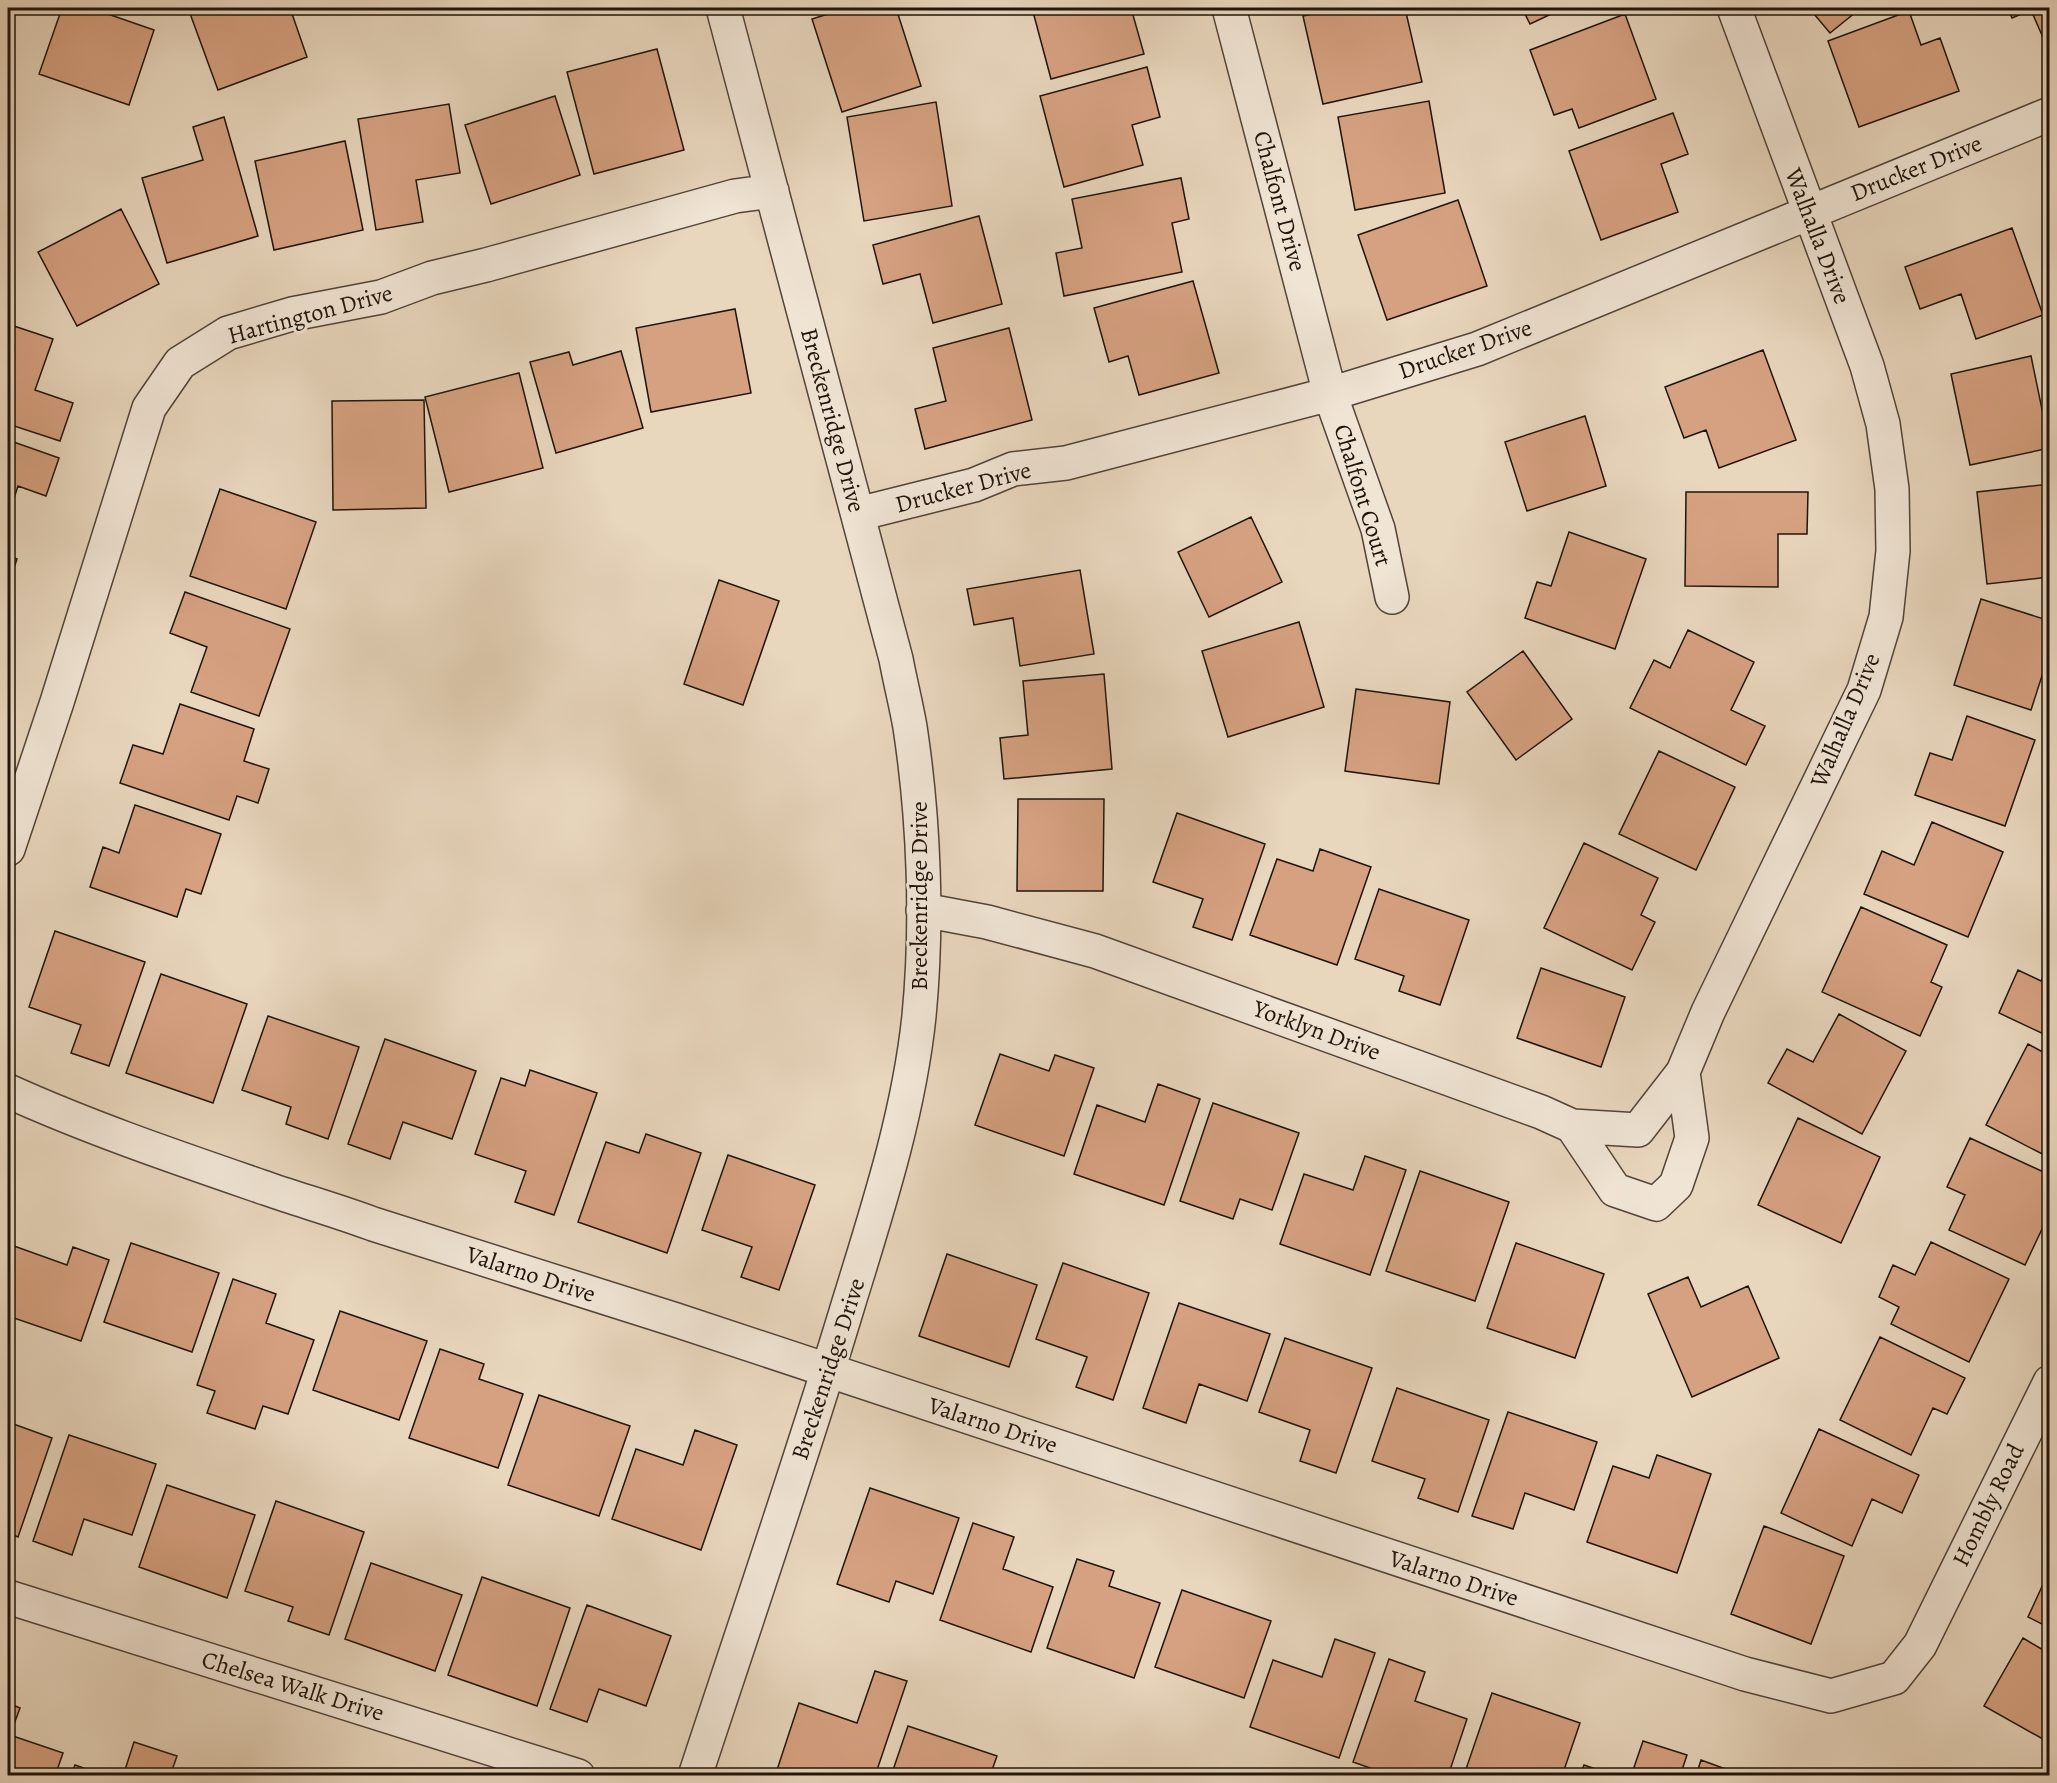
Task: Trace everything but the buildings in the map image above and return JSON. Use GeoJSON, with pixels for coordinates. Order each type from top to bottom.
{"type":"FeatureCollection","features":[{"type":"Feature","properties":{"kind":"street","name":"Breckenridge Drive"},"geometry":{"type":"LineString","coordinates":[[695,1776],[829,1371],[885,1184],[913,1065],[919,1014],[923,910],[919,794],[909,724],[896,659],[723,8]]}},
{"type":"Feature","properties":{"kind":"street","name":"Chalfont Drive"},"geometry":{"type":"LineString","coordinates":[[1229,8],[1330,394]]}},
{"type":"Feature","properties":{"kind":"street","name":"Walhalla Drive"},"geometry":{"type":"LineString","coordinates":[[1683,1072],[1708,1012],[1863,690],[1886,617],[1893,551],[1892,489],[1883,424],[1867,366],[1734,8]]}},
{"type":"Feature","properties":{"kind":"street","name":"Drucker Drive"},"geometry":{"type":"LineString","coordinates":[[858,514],[974,485],[1012,469],[1066,463],[1330,394],[1476,349],[2049,114]]}},
{"type":"Feature","properties":{"kind":"street","name":"Hartington Drive"},"geometry":{"type":"LineString","coordinates":[[8,849],[57,702],[149,408],[180,363],[228,333],[292,314],[381,297],[432,278],[735,196],[772,191]]}},
{"type":"Feature","properties":{"kind":"street","name":"Chalfont Court"},"geometry":{"type":"LineString","coordinates":[[1330,394],[1378,529],[1392,597]]}},
{"type":"Feature","properties":{"kind":"street","name":"Yorklyn Drive"},"geometry":{"type":"LineString","coordinates":[[923,910],[987,922],[1095,951],[1542,1112],[1572,1126],[1638,1130],[1683,1072]]}},
{"type":"Feature","properties":{"kind":"street"},"geometry":{"type":"LineString","coordinates":[[1572,1126],[1615,1190],[1656,1204],[1676,1185],[1692,1138],[1683,1072]]}},
{"type":"Feature","properties":{"kind":"street","name":"Valarno Drive"},"geometry":{"type":"LineString","coordinates":[[8,1090],[67,1117],[270,1190],[829,1371],[1745,1674],[1832,1696],[1894,1678],[1920,1645],[1943,1597]]}},
{"type":"Feature","properties":{"kind":"street","name":"Hombly Road"},"geometry":{"type":"LineString","coordinates":[[1943,1597],[2049,1382]]}},
{"type":"Feature","properties":{"kind":"street","name":"Chelsea Walk Drive"},"geometry":{"type":"LineString","coordinates":[[8,1597],[578,1776]]}}]}
